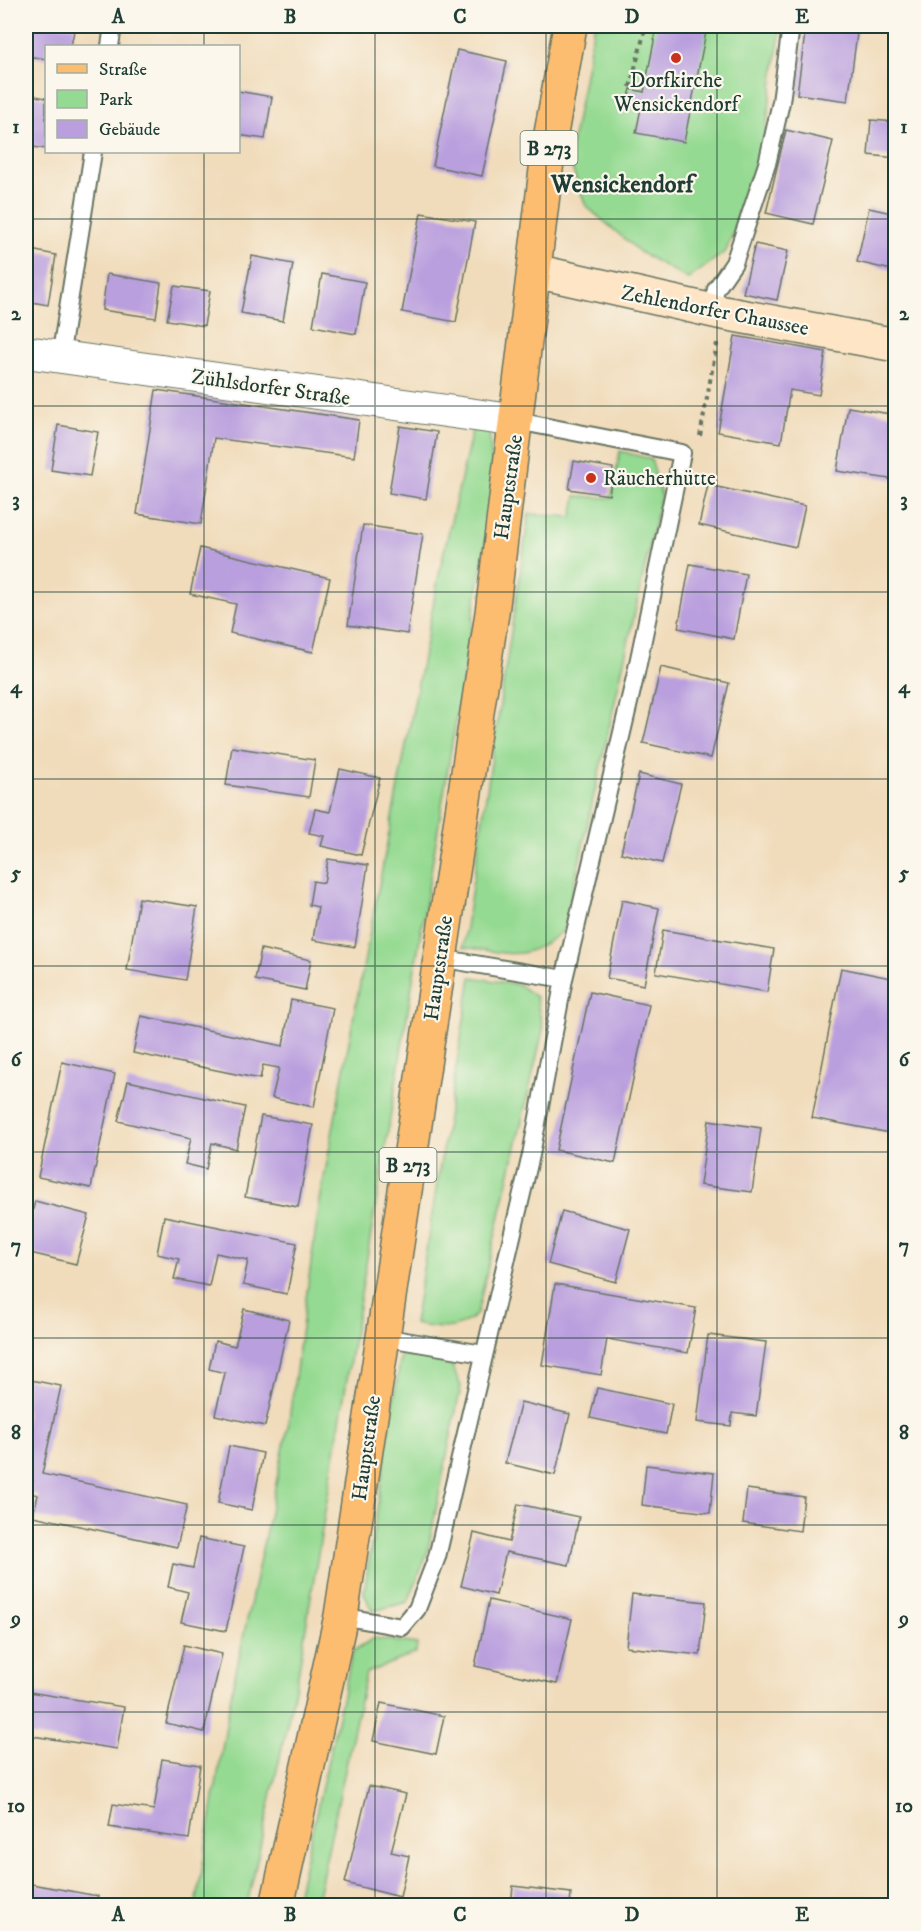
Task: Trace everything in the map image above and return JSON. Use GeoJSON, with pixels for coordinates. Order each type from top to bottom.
{"type":"FeatureCollection","features":[{"type":"Feature","properties":{"kind":"main road","name":"Hauptstraße"},"geometry":{"type":"LineString","coordinates":[[277,1905],[341,1616],[492,614],[549,145],[570,26]]}},
{"type":"Feature","properties":{"kind":"main road","name":"Zehlendorfer Chaussee"},"geometry":{"type":"LineString","coordinates":[[535,271],[717,321],[896,345]]}},
{"type":"Feature","properties":{"kind":"street","name":"Zühlsdorfer Straße"},"geometry":{"type":"LineString","coordinates":[[26,352],[517,421]]}},
{"type":"Feature","properties":{"kind":"lane"},"geometry":{"type":"LineString","coordinates":[[110,45],[113,26]]}},
{"type":"Feature","properties":{"kind":"lane"},"geometry":{"type":"LineString","coordinates":[[717,321],[716,288],[734,263],[768,164],[781,102],[791,26]]}},
{"type":"Feature","properties":{"kind":"lane"},"geometry":{"type":"LineString","coordinates":[[60,358],[93,153]]}},
{"type":"Feature","properties":{"kind":"lane"},"geometry":{"type":"LineString","coordinates":[[341,1616],[402,1628],[417,1609],[437,1557],[531,1155],[564,979],[636,673],[682,453],[517,421]]}},
{"type":"Feature","properties":{"kind":"lane"},"geometry":{"type":"LineString","coordinates":[[439,958],[564,979]]}},
{"type":"Feature","properties":{"kind":"lane"},"geometry":{"type":"LineString","coordinates":[[382,1337],[483,1354]]}},
{"type":"Feature","properties":{"kind":"path"},"geometry":{"type":"LineString","coordinates":[[630,87],[646,26]]}},
{"type":"Feature","properties":{"kind":"path"},"geometry":{"type":"LineString","coordinates":[[738,26],[771,33]]}},
{"type":"Feature","properties":{"kind":"path"},"geometry":{"type":"LineString","coordinates":[[698,443],[717,321]]}},
{"type":"Feature","properties":{"kind":"green space"},"geometry":{"type":"Polygon","coordinates":[[[594,26],[781,26],[761,162],[726,251],[688,279],[641,253],[586,206],[569,160],[594,26]]]}},
{"type":"Feature","properties":{"kind":"green space"},"geometry":{"type":"Polygon","coordinates":[[[475,418],[489,427],[494,490],[298,1675],[247,1905],[196,1906],[231,1695],[288,1427],[319,1206],[352,1025],[440,569],[475,418]]]}},
{"type":"Feature","properties":{"kind":"green space"},"geometry":{"type":"Polygon","coordinates":[[[620,451],[651,459],[661,495],[564,930],[537,948],[516,954],[463,947],[529,514],[572,517],[576,496],[611,498],[620,451]]]}},
{"type":"Feature","properties":{"kind":"green space"},"geometry":{"type":"Polygon","coordinates":[[[471,977],[519,985],[536,997],[543,1030],[477,1314],[462,1324],[447,1328],[432,1327],[414,1324],[471,977]]]}},
{"type":"Feature","properties":{"kind":"green space"},"geometry":{"type":"Polygon","coordinates":[[[402,1349],[452,1366],[461,1386],[427,1554],[408,1602],[372,1611],[364,1593],[402,1349]]]}},
{"type":"Feature","properties":{"kind":"green space"},"geometry":{"type":"Polygon","coordinates":[[[374,1638],[417,1644],[416,1653],[366,1673],[316,1905],[295,1905],[353,1651],[374,1638]]]}},
{"type":"Feature","properties":{"kind":"building"},"geometry":{"type":"Polygon","coordinates":[[[26,26],[75,26],[71,45],[45,45],[45,59],[26,56],[26,26]]]}},
{"type":"Feature","properties":{"kind":"building","name":"Dorfkirche Wensickendorf"},"geometry":{"type":"Polygon","coordinates":[[[657,26],[707,27],[684,142],[636,133],[641,108],[627,104],[631,89],[644,92],[657,26]]]}},
{"type":"Feature","properties":{"kind":"building"},"geometry":{"type":"Polygon","coordinates":[[[806,26],[858,26],[848,101],[797,94],[806,26]]]}},
{"type":"Feature","properties":{"kind":"building"},"geometry":{"type":"Polygon","coordinates":[[[457,50],[507,61],[482,176],[433,166],[457,50]]]}},
{"type":"Feature","properties":{"kind":"building"},"geometry":{"type":"Polygon","coordinates":[[[240,91],[272,97],[265,139],[240,135],[240,91]]]}},
{"type":"Feature","properties":{"kind":"building"},"geometry":{"type":"Polygon","coordinates":[[[26,94],[45,98],[45,149],[26,146],[26,94]]]}},
{"type":"Feature","properties":{"kind":"building"},"geometry":{"type":"Polygon","coordinates":[[[871,120],[896,122],[896,158],[868,155],[871,120]]]}},
{"type":"Feature","properties":{"kind":"building"},"geometry":{"type":"Polygon","coordinates":[[[786,130],[833,141],[813,224],[766,213],[786,130]]]}},
{"type":"Feature","properties":{"kind":"building"},"geometry":{"type":"Polygon","coordinates":[[[869,208],[896,214],[896,271],[857,262],[869,208]]]}},
{"type":"Feature","properties":{"kind":"building"},"geometry":{"type":"Polygon","coordinates":[[[421,213],[475,222],[456,322],[402,312],[421,213]]]}},
{"type":"Feature","properties":{"kind":"building"},"geometry":{"type":"Polygon","coordinates":[[[755,244],[788,251],[777,300],[743,293],[755,244]]]}},
{"type":"Feature","properties":{"kind":"building"},"geometry":{"type":"Polygon","coordinates":[[[26,249],[56,255],[48,305],[26,301],[26,249]]]}},
{"type":"Feature","properties":{"kind":"building"},"geometry":{"type":"Polygon","coordinates":[[[252,256],[293,264],[283,321],[241,313],[252,256]]]}},
{"type":"Feature","properties":{"kind":"building"},"geometry":{"type":"Polygon","coordinates":[[[107,274],[161,283],[156,318],[102,310],[107,274]]]}},
{"type":"Feature","properties":{"kind":"building"},"geometry":{"type":"Polygon","coordinates":[[[322,274],[365,282],[356,334],[313,326],[322,274]]]}},
{"type":"Feature","properties":{"kind":"building"},"geometry":{"type":"Polygon","coordinates":[[[174,286],[210,291],[204,326],[167,320],[174,286]]]}},
{"type":"Feature","properties":{"kind":"building"},"geometry":{"type":"Polygon","coordinates":[[[735,336],[826,352],[819,395],[790,390],[781,443],[718,432],[735,336]]]}},
{"type":"Feature","properties":{"kind":"building"},"geometry":{"type":"Polygon","coordinates":[[[156,390],[359,420],[354,457],[214,438],[201,524],[137,514],[156,390]]]}},
{"type":"Feature","properties":{"kind":"building"},"geometry":{"type":"Polygon","coordinates":[[[848,407],[896,415],[896,480],[837,471],[848,407]]]}},
{"type":"Feature","properties":{"kind":"building"},"geometry":{"type":"Polygon","coordinates":[[[58,425],[98,432],[90,476],[51,470],[58,425]]]}},
{"type":"Feature","properties":{"kind":"building"},"geometry":{"type":"Polygon","coordinates":[[[400,426],[437,432],[426,499],[389,493],[400,426]]]}},
{"type":"Feature","properties":{"kind":"building","name":"Räucherhütte"},"geometry":{"type":"Polygon","coordinates":[[[574,461],[613,468],[609,495],[569,489],[574,461]]]}},
{"type":"Feature","properties":{"kind":"building"},"geometry":{"type":"Polygon","coordinates":[[[708,485],[805,506],[796,547],[699,525],[708,485]]]}},
{"type":"Feature","properties":{"kind":"building"},"geometry":{"type":"Polygon","coordinates":[[[363,525],[423,534],[407,634],[348,625],[363,525]]]}},
{"type":"Feature","properties":{"kind":"building"},"geometry":{"type":"Polygon","coordinates":[[[200,548],[330,578],[313,652],[230,633],[236,604],[190,594],[200,548]]]}},
{"type":"Feature","properties":{"kind":"building"},"geometry":{"type":"Polygon","coordinates":[[[690,564],[746,574],[734,639],[678,628],[690,564]]]}},
{"type":"Feature","properties":{"kind":"building"},"geometry":{"type":"Polygon","coordinates":[[[661,667],[729,683],[711,758],[643,743],[661,667]]]}},
{"type":"Feature","properties":{"kind":"building"},"geometry":{"type":"Polygon","coordinates":[[[232,747],[315,760],[309,797],[226,785],[232,747]]]}},
{"type":"Feature","properties":{"kind":"building"},"geometry":{"type":"Polygon","coordinates":[[[340,769],[380,778],[361,855],[321,846],[324,836],[309,833],[315,809],[330,812],[340,769]]]}},
{"type":"Feature","properties":{"kind":"building"},"geometry":{"type":"Polygon","coordinates":[[[639,774],[681,784],[662,863],[621,853],[639,774]]]}},
{"type":"Feature","properties":{"kind":"building"},"geometry":{"type":"Polygon","coordinates":[[[328,859],[368,865],[355,947],[313,940],[318,907],[309,905],[313,881],[324,883],[328,859]]]}},
{"type":"Feature","properties":{"kind":"building"},"geometry":{"type":"Polygon","coordinates":[[[139,898],[197,907],[185,980],[127,970],[139,898]]]}},
{"type":"Feature","properties":{"kind":"building"},"geometry":{"type":"Polygon","coordinates":[[[622,900],[659,908],[644,985],[607,978],[622,900]]]}},
{"type":"Feature","properties":{"kind":"building"},"geometry":{"type":"Polygon","coordinates":[[[663,930],[774,949],[767,992],[656,973],[663,930]]]}},
{"type":"Feature","properties":{"kind":"building"},"geometry":{"type":"Polygon","coordinates":[[[261,949],[311,960],[305,990],[255,980],[261,949]]]}},
{"type":"Feature","properties":{"kind":"building"},"geometry":{"type":"Polygon","coordinates":[[[841,968],[896,979],[896,1103],[890,1133],[812,1118],[841,968]]]}},
{"type":"Feature","properties":{"kind":"building"},"geometry":{"type":"Polygon","coordinates":[[[590,992],[649,1005],[615,1163],[556,1150],[590,992]]]}},
{"type":"Feature","properties":{"kind":"building"},"geometry":{"type":"Polygon","coordinates":[[[291,1000],[333,1008],[314,1107],[272,1098],[279,1068],[263,1065],[260,1079],[133,1053],[141,1016],[283,1046],[291,1000]]]}},
{"type":"Feature","properties":{"kind":"building"},"geometry":{"type":"Polygon","coordinates":[[[62,1062],[115,1074],[91,1188],[38,1177],[62,1062]]]}},
{"type":"Feature","properties":{"kind":"building"},"geometry":{"type":"Polygon","coordinates":[[[128,1081],[245,1107],[236,1149],[212,1143],[206,1169],[185,1164],[191,1138],[118,1121],[128,1081]]]}},
{"type":"Feature","properties":{"kind":"building"},"geometry":{"type":"Polygon","coordinates":[[[261,1116],[313,1125],[298,1207],[245,1197],[261,1116]]]}},
{"type":"Feature","properties":{"kind":"building"},"geometry":{"type":"Polygon","coordinates":[[[709,1120],[761,1128],[752,1192],[700,1185],[709,1120]]]}},
{"type":"Feature","properties":{"kind":"building"},"geometry":{"type":"Polygon","coordinates":[[[35,1201],[89,1215],[76,1264],[26,1252],[26,1238],[35,1201]]]}},
{"type":"Feature","properties":{"kind":"building"},"geometry":{"type":"Polygon","coordinates":[[[562,1211],[630,1229],[616,1282],[548,1264],[562,1211]]]}},
{"type":"Feature","properties":{"kind":"building"},"geometry":{"type":"Polygon","coordinates":[[[164,1216],[297,1243],[287,1294],[243,1285],[248,1260],[216,1253],[209,1286],[174,1279],[179,1259],[157,1254],[164,1216]]]}},
{"type":"Feature","properties":{"kind":"building"},"geometry":{"type":"Polygon","coordinates":[[[555,1284],[696,1308],[688,1353],[607,1339],[601,1375],[542,1365],[555,1284]]]}},
{"type":"Feature","properties":{"kind":"building"},"geometry":{"type":"Polygon","coordinates":[[[244,1309],[289,1320],[265,1426],[215,1415],[225,1373],[209,1369],[215,1341],[235,1346],[244,1309]]]}},
{"type":"Feature","properties":{"kind":"building"},"geometry":{"type":"Polygon","coordinates":[[[708,1335],[766,1342],[756,1416],[732,1413],[731,1426],[697,1422],[708,1335]]]}},
{"type":"Feature","properties":{"kind":"building"},"geometry":{"type":"Polygon","coordinates":[[[26,1379],[61,1386],[42,1474],[187,1505],[177,1547],[33,1516],[38,1495],[26,1492],[26,1379]]]}},
{"type":"Feature","properties":{"kind":"building"},"geometry":{"type":"Polygon","coordinates":[[[597,1388],[672,1404],[666,1434],[590,1418],[597,1388]]]}},
{"type":"Feature","properties":{"kind":"building"},"geometry":{"type":"Polygon","coordinates":[[[521,1402],[570,1414],[555,1475],[505,1463],[521,1402]]]}},
{"type":"Feature","properties":{"kind":"building"},"geometry":{"type":"Polygon","coordinates":[[[229,1446],[263,1453],[252,1510],[218,1503],[229,1446]]]}},
{"type":"Feature","properties":{"kind":"building"},"geometry":{"type":"Polygon","coordinates":[[[646,1465],[714,1473],[710,1513],[642,1505],[646,1465]]]}},
{"type":"Feature","properties":{"kind":"building"},"geometry":{"type":"Polygon","coordinates":[[[747,1489],[804,1497],[800,1531],[743,1523],[747,1489]]]}},
{"type":"Feature","properties":{"kind":"building"},"geometry":{"type":"Polygon","coordinates":[[[518,1504],[579,1517],[569,1565],[506,1552],[496,1595],[461,1586],[474,1533],[509,1542],[518,1504]]]}},
{"type":"Feature","properties":{"kind":"building"},"geometry":{"type":"Polygon","coordinates":[[[199,1538],[244,1547],[226,1631],[181,1622],[188,1592],[168,1587],[173,1564],[193,1568],[199,1538]]]}},
{"type":"Feature","properties":{"kind":"building"},"geometry":{"type":"Polygon","coordinates":[[[632,1594],[706,1602],[700,1655],[626,1647],[632,1594]]]}},
{"type":"Feature","properties":{"kind":"building"},"geometry":{"type":"Polygon","coordinates":[[[489,1600],[572,1619],[557,1684],[475,1666],[489,1600]]]}},
{"type":"Feature","properties":{"kind":"building"},"geometry":{"type":"Polygon","coordinates":[[[184,1645],[222,1654],[204,1732],[166,1723],[184,1645]]]}},
{"type":"Feature","properties":{"kind":"building"},"geometry":{"type":"Polygon","coordinates":[[[29,1692],[124,1707],[117,1749],[26,1735],[29,1692]]]}},
{"type":"Feature","properties":{"kind":"building"},"geometry":{"type":"Polygon","coordinates":[[[381,1703],[444,1716],[436,1754],[373,1741],[381,1703]]]}},
{"type":"Feature","properties":{"kind":"building"},"geometry":{"type":"Polygon","coordinates":[[[162,1759],[200,1765],[189,1839],[109,1827],[113,1804],[154,1810],[162,1759]]]}},
{"type":"Feature","properties":{"kind":"building"},"geometry":{"type":"Polygon","coordinates":[[[369,1786],[406,1794],[391,1852],[409,1856],[400,1897],[345,1883],[369,1786]]]}},
{"type":"Feature","properties":{"kind":"building"},"geometry":{"type":"Polygon","coordinates":[[[26,1883],[98,1896],[97,1906],[26,1906],[26,1883]]]}},
{"type":"Feature","properties":{"kind":"building"},"geometry":{"type":"Polygon","coordinates":[[[513,1886],[571,1893],[570,1906],[511,1906],[513,1886]]]}},
{"type":"Feature","properties":{"kind":"place","name":"Dorfkirche Wensickendorf"},"geometry":{"type":"Point","coordinates":[676,58]}},
{"type":"Feature","properties":{"kind":"place","name":"Räucherhütte"},"geometry":{"type":"Point","coordinates":[591,478]}},
{"type":"Feature","properties":{"kind":"district","name":"Wensickendorf"},"geometry":{"type":"Point","coordinates":[622,184]}}]}
